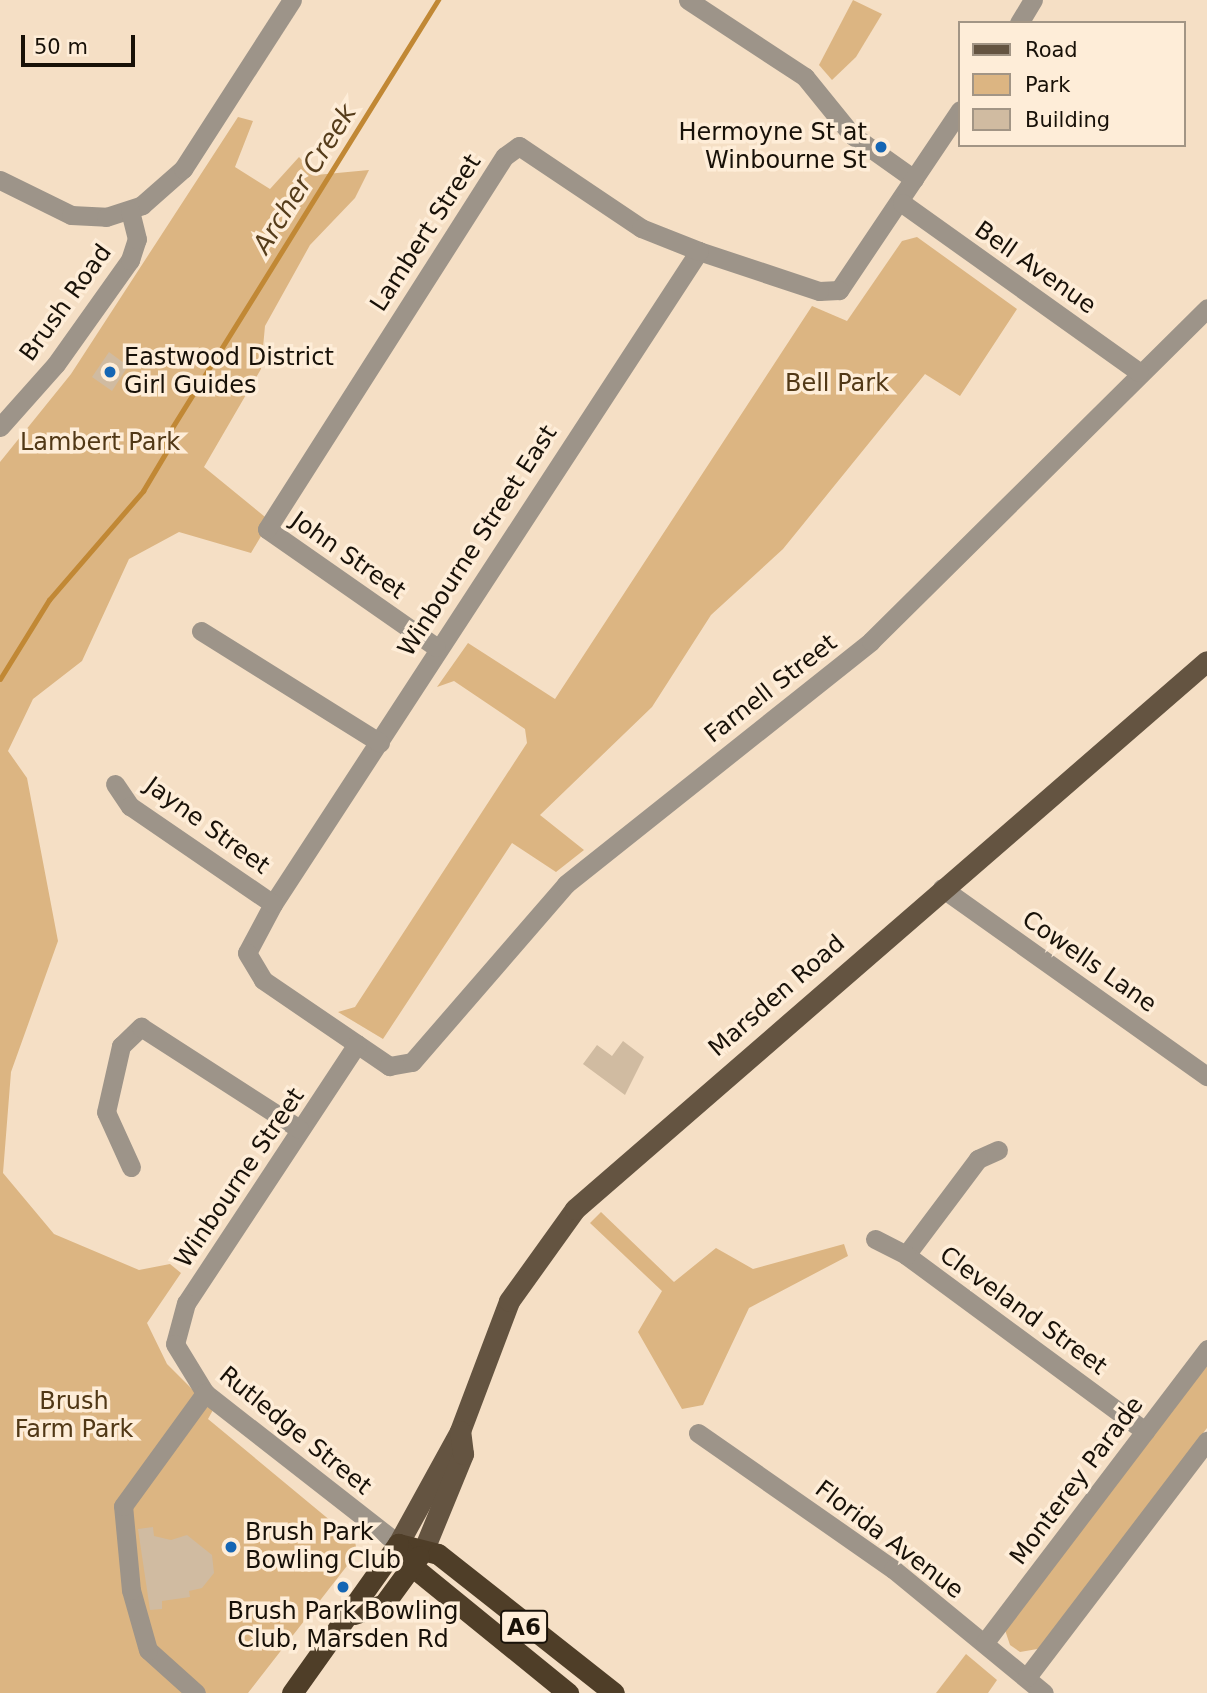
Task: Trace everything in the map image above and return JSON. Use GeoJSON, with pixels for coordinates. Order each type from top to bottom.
{"type":"FeatureCollection","features":[{"type":"Feature","properties":{"kind":"highway","name":"A6"},"geometry":{"type":"LineString","coordinates":[[398,1544],[614,1693]]}},
{"type":"Feature","properties":{"kind":"highway","name":"Marsden Road"},"geometry":{"type":"LineString","coordinates":[[292,1693],[354,1614],[364,1587],[398,1544]]}},
{"type":"Feature","properties":{"kind":"highway","name":"A6"},"geometry":{"type":"LineString","coordinates":[[418,1558],[568,1693]]}},
{"type":"Feature","properties":{"kind":"highway","name":"Marsden Road"},"geometry":{"type":"LineString","coordinates":[[354,1614],[384,1604],[418,1558]]}},
{"type":"Feature","properties":{"kind":"main road","name":"Marsden Road"},"geometry":{"type":"LineString","coordinates":[[398,1544],[460,1431],[499,1321],[567,1218],[942,888],[1207,661]]}},
{"type":"Feature","properties":{"kind":"main road","name":"Marsden Road"},"geometry":{"type":"LineString","coordinates":[[418,1558],[463,1454],[460,1431]]}},
{"type":"Feature","properties":{"kind":"street"},"geometry":{"type":"LineString","coordinates":[[0,180],[71,215],[130,211],[183,169],[292,0]]}},
{"type":"Feature","properties":{"kind":"street"},"geometry":{"type":"LineString","coordinates":[[688,0],[805,77],[852,135],[914,179]]}},
{"type":"Feature","properties":{"kind":"street"},"geometry":{"type":"LineString","coordinates":[[1020,21],[1033,0]]}},
{"type":"Feature","properties":{"kind":"street"},"geometry":{"type":"LineString","coordinates":[[699,251],[819,292],[839,290],[902,203],[914,179],[958,113]]}},
{"type":"Feature","properties":{"kind":"street","name":"Lambert Street"},"geometry":{"type":"LineString","coordinates":[[267,529],[505,156],[519,146],[641,228],[699,251]]}},
{"type":"Feature","properties":{"kind":"street","name":"Bell Avenue"},"geometry":{"type":"LineString","coordinates":[[902,203],[1139,372]]}},
{"type":"Feature","properties":{"kind":"street","name":"Brush Road"},"geometry":{"type":"LineString","coordinates":[[0,427],[56,364],[130,260],[137,239],[130,211]]}},
{"type":"Feature","properties":{"kind":"street","name":"Winbourne Street East"},"geometry":{"type":"LineString","coordinates":[[357,1044],[254,971],[247,953],[273,904],[380,743],[436,647],[699,251]]}},
{"type":"Feature","properties":{"kind":"street","name":"Farnell Street"},"geometry":{"type":"LineString","coordinates":[[357,1044],[389,1066],[412,1062],[566,884],[871,641],[1139,372],[1207,309]]}},
{"type":"Feature","properties":{"kind":"street","name":"John Street"},"geometry":{"type":"LineString","coordinates":[[267,529],[436,647]]}},
{"type":"Feature","properties":{"kind":"street"},"geometry":{"type":"LineString","coordinates":[[201,631],[380,743]]}},
{"type":"Feature","properties":{"kind":"street","name":"Jayne Street"},"geometry":{"type":"LineString","coordinates":[[115,783],[130,806],[273,904]]}},
{"type":"Feature","properties":{"kind":"street","name":"Cowells Lane"},"geometry":{"type":"LineString","coordinates":[[942,888],[1207,1076]]}},
{"type":"Feature","properties":{"kind":"street"},"geometry":{"type":"LineString","coordinates":[[131,1167],[106,1112],[121,1046],[141,1027],[299,1129]]}},
{"type":"Feature","properties":{"kind":"street","name":"Winbourne Street"},"geometry":{"type":"LineString","coordinates":[[175,1344],[186,1303],[357,1044]]}},
{"type":"Feature","properties":{"kind":"street","name":"Cleveland Street"},"geometry":{"type":"LineString","coordinates":[[906,1255],[978,1160],[998,1150]]}},
{"type":"Feature","properties":{"kind":"street","name":"Cleveland Street"},"geometry":{"type":"LineString","coordinates":[[875,1239],[906,1255],[1145,1431]]}},
{"type":"Feature","properties":{"kind":"street","name":"Rutledge Street"},"geometry":{"type":"LineString","coordinates":[[175,1344],[205,1393],[398,1544]]}},
{"type":"Feature","properties":{"kind":"street","name":"Monterey Parade"},"geometry":{"type":"LineString","coordinates":[[985,1642],[1207,1349]]}},
{"type":"Feature","properties":{"kind":"street"},"geometry":{"type":"LineString","coordinates":[[196,1693],[148,1650],[131,1590],[123,1506],[205,1393]]}},
{"type":"Feature","properties":{"kind":"street","name":"Florida Avenue"},"geometry":{"type":"LineString","coordinates":[[698,1433],[893,1569],[1044,1693]]}},
{"type":"Feature","properties":{"kind":"street"},"geometry":{"type":"LineString","coordinates":[[1027,1677],[1207,1441]]}},
{"type":"Feature","properties":{"kind":"green space"},"geometry":{"type":"Polygon","coordinates":[[[853,0],[882,14],[856,57],[832,80],[819,65],[853,0]]]}},
{"type":"Feature","properties":{"kind":"green space"},"geometry":{"type":"Polygon","coordinates":[[[238,117],[253,121],[235,167],[270,189],[299,157],[316,175],[369,170],[355,198],[310,245],[265,326],[261,369],[204,467],[270,521],[251,553],[179,532],[129,559],[82,661],[33,699],[8,751],[27,778],[58,941],[11,1072],[3,1173],[54,1234],[139,1270],[170,1264],[181,1273],[147,1323],[167,1364],[213,1410],[208,1419],[355,1541],[357,1553],[248,1693],[0,1693],[0,462],[71,374],[238,117]]]}},
{"type":"Feature","properties":{"kind":"green space","name":"Bell Park"},"geometry":{"type":"Polygon","coordinates":[[[917,237],[1017,309],[960,396],[925,374],[783,549],[711,615],[652,707],[540,815],[584,850],[556,872],[512,843],[383,1039],[338,1012],[355,1007],[527,743],[525,729],[454,681],[437,687],[468,643],[555,699],[812,306],[847,321],[902,241],[917,237]]]}},
{"type":"Feature","properties":{"kind":"green space"},"geometry":{"type":"Polygon","coordinates":[[[601,1212],[674,1282],[716,1248],[753,1269],[844,1244],[848,1256],[749,1308],[703,1405],[682,1409],[638,1332],[662,1291],[590,1223],[601,1212]]]}},
{"type":"Feature","properties":{"kind":"green space"},"geometry":{"type":"Polygon","coordinates":[[[1207,1360],[1207,1428],[1043,1648],[1020,1652],[1010,1645],[1005,1630],[1207,1360]]]}},
{"type":"Feature","properties":{"kind":"green space"},"geometry":{"type":"Polygon","coordinates":[[[966,1654],[997,1680],[988,1693],[936,1693],[966,1654]]]}},
{"type":"Feature","properties":{"kind":"building","name":"Eastwood District Girl Guides"},"geometry":{"type":"Polygon","coordinates":[[[109,352],[128,366],[112,391],[92,377],[109,352]]]}},
{"type":"Feature","properties":{"kind":"building"},"geometry":{"type":"Polygon","coordinates":[[[623,1041],[644,1057],[625,1095],[583,1064],[597,1045],[612,1056],[623,1041]]]}},
{"type":"Feature","properties":{"kind":"building"},"geometry":{"type":"Polygon","coordinates":[[[153,1527],[154,1536],[171,1540],[187,1535],[212,1555],[214,1573],[202,1588],[189,1591],[190,1597],[162,1601],[162,1609],[150,1610],[138,1529],[153,1527]]]}},
{"type":"Feature","properties":{"kind":"waterway","name":"Archer Creek"},"geometry":{"type":"LineString","coordinates":[[0,679],[49,600],[143,491],[168,449],[162,444],[438,0]]}},
{"type":"Feature","properties":{"kind":"place","name":"Hermoyne St at Winbourne St"},"geometry":{"type":"Point","coordinates":[881,147]}},
{"type":"Feature","properties":{"kind":"place","name":"Eastwood District Girl Guides"},"geometry":{"type":"Point","coordinates":[110,372]}},
{"type":"Feature","properties":{"kind":"place","name":"Brush Park Bowling Club"},"geometry":{"type":"Point","coordinates":[231,1547]}},
{"type":"Feature","properties":{"kind":"place","name":"Brush Park Bowling Club, Marsden Rd"},"geometry":{"type":"Point","coordinates":[343,1587]}},
{"type":"Feature","properties":{"kind":"park label","name":"Lambert Park"},"geometry":{"type":"Point","coordinates":[100,443]}},
{"type":"Feature","properties":{"kind":"park label","name":"Brush Farm Park"},"geometry":{"type":"Point","coordinates":[74,1416]}}]}
